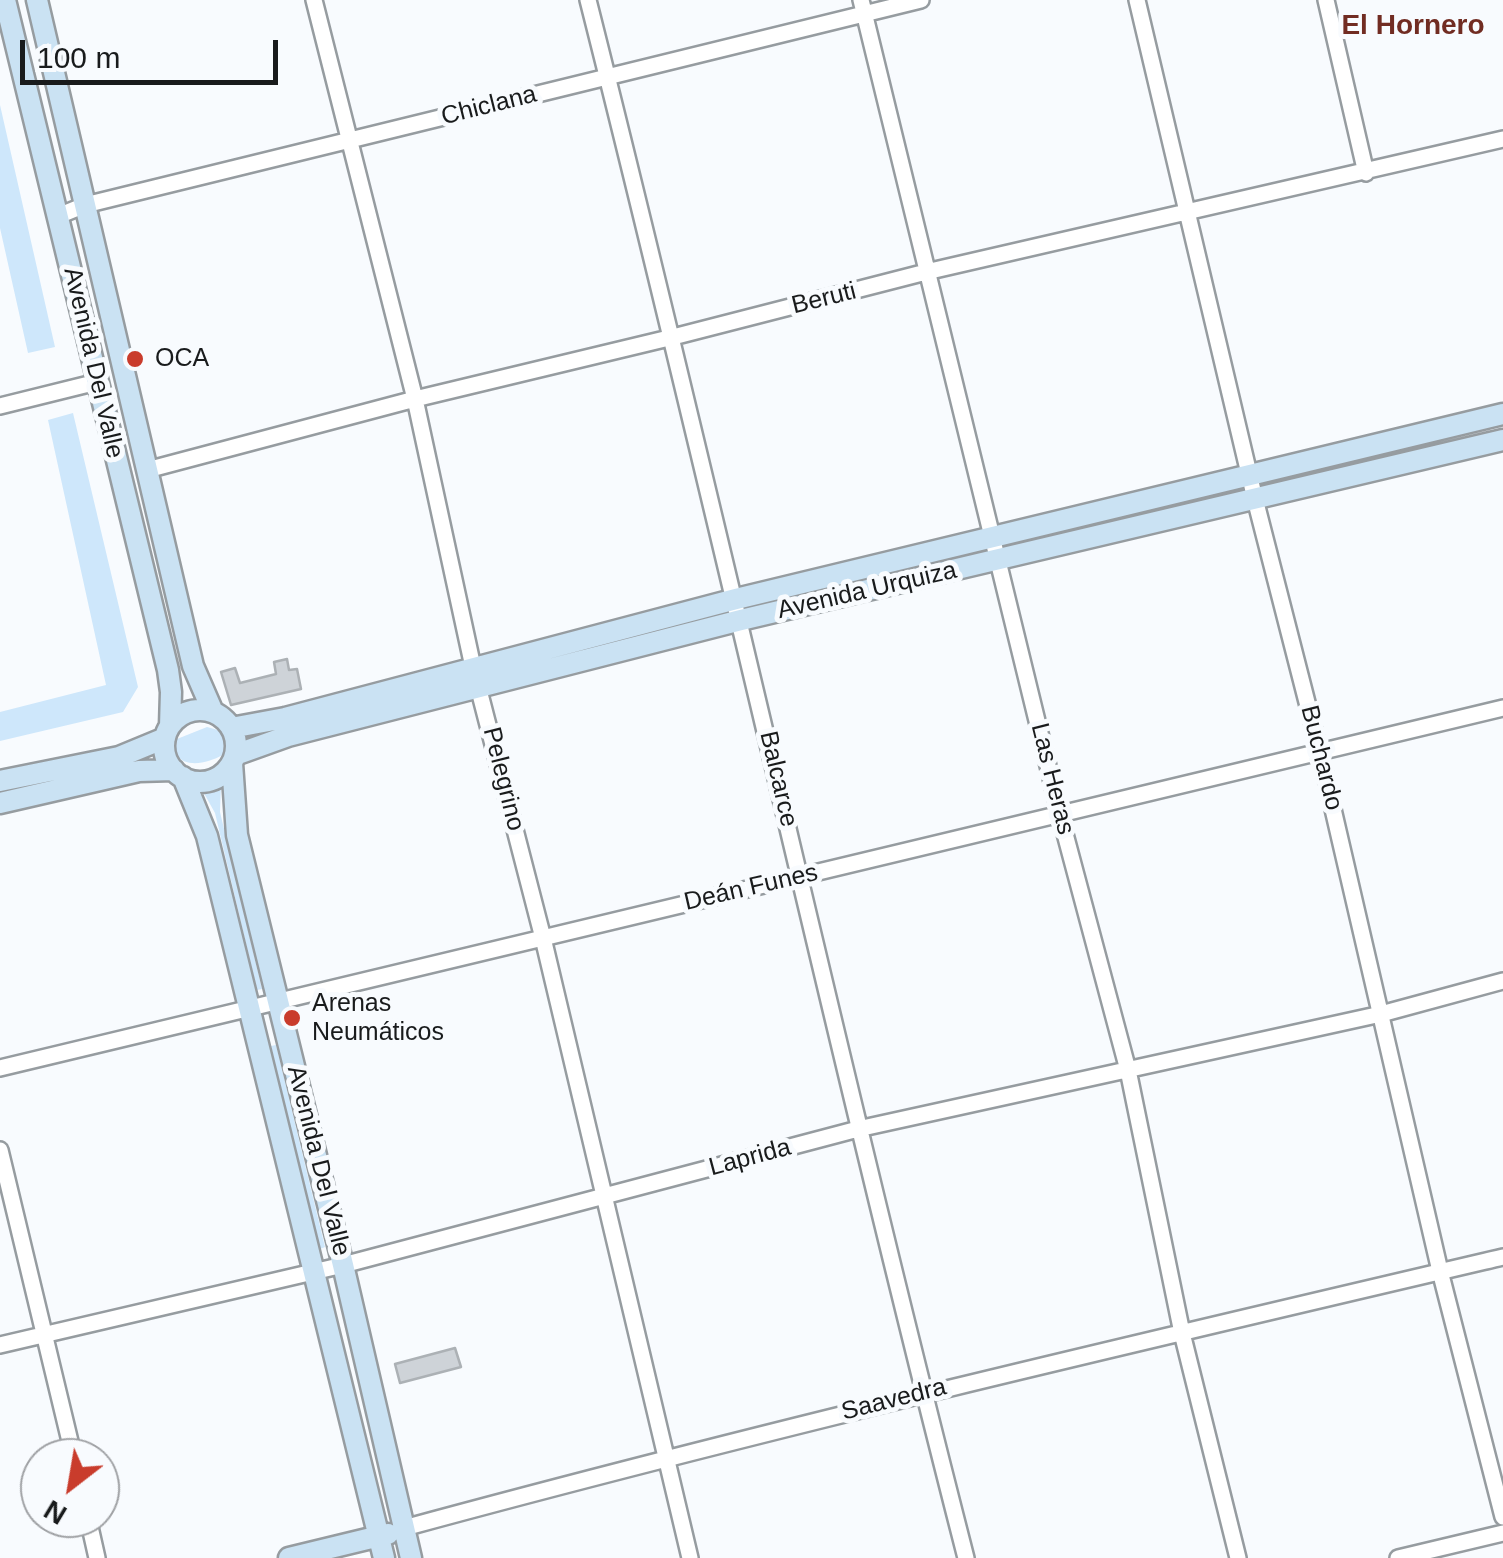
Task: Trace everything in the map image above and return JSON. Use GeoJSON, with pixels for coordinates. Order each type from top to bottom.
{"type":"FeatureCollection","features":[{"type":"Feature","properties":{"kind":"main road","name":"Avenida Del Valle"},"geometry":{"type":"LineString","coordinates":[[5,0],[168,670],[167,732]]}},
{"type":"Feature","properties":{"kind":"main road","name":"Avenida Del Valle"},"geometry":{"type":"LineString","coordinates":[[37,0],[193,666],[213,712]]}},
{"type":"Feature","properties":{"kind":"main road"},"geometry":{"type":"LineString","coordinates":[[232,728],[285,718],[473,667],[738,609],[994,535],[1503,414]]}},
{"type":"Feature","properties":{"kind":"main road","name":"Avenida Urquiza"},"geometry":{"type":"LineString","coordinates":[[233,759],[288,736],[480,688],[738,609],[999,560],[1503,440]]}},
{"type":"Feature","properties":{"kind":"main road"},"geometry":{"type":"LineString","coordinates":[[0,780],[119,757],[167,732],[189,712],[213,712],[232,728],[236,740],[233,759],[225,772],[205,782],[140,770],[0,803]]}},
{"type":"Feature","properties":{"kind":"main road"},"geometry":{"type":"LineString","coordinates":[[167,732],[164,750],[178,774]]}},
{"type":"Feature","properties":{"kind":"main road","name":"Avenida Del Valle"},"geometry":{"type":"LineString","coordinates":[[233,759],[237,835],[412,1558]]}},
{"type":"Feature","properties":{"kind":"main road","name":"Avenida Del Valle"},"geometry":{"type":"LineString","coordinates":[[178,774],[207,836],[382,1548]]}},
{"type":"Feature","properties":{"kind":"main road","name":"Saavedra"},"geometry":{"type":"LineString","coordinates":[[289,1558],[382,1548],[404,1528]]}},
{"type":"Feature","properties":{"kind":"street","name":"Pelegrino"},"geometry":{"type":"LineString","coordinates":[[314,0],[415,399],[473,667],[543,938],[690,1558]]}},
{"type":"Feature","properties":{"kind":"street","name":"Balcarce"},"geometry":{"type":"LineString","coordinates":[[588,0],[738,609],[858,1130],[966,1558]]}},
{"type":"Feature","properties":{"kind":"street","name":"Chiclana"},"geometry":{"type":"LineString","coordinates":[[58,216],[85,205],[607,76],[863,7],[921,0]]}},
{"type":"Feature","properties":{"kind":"street","name":"Buchardo"},"geometry":{"type":"LineString","coordinates":[[1137,0],[1254,498],[1320,753],[1440,1272],[1503,1517]]}},
{"type":"Feature","properties":{"kind":"street"},"geometry":{"type":"LineString","coordinates":[[1326,0],[1366,172]]}},
{"type":"Feature","properties":{"kind":"street","name":"Las Heras"},"geometry":{"type":"LineString","coordinates":[[863,7],[1060,815],[1128,1070],[1182,1334],[1238,1558]]}},
{"type":"Feature","properties":{"kind":"street","name":"Beruti"},"geometry":{"type":"LineString","coordinates":[[147,470],[926,272],[1503,139]]}},
{"type":"Feature","properties":{"kind":"street"},"geometry":{"type":"LineString","coordinates":[[0,406],[97,382]]}},
{"type":"Feature","properties":{"kind":"street","name":"Deán Funes"},"geometry":{"type":"LineString","coordinates":[[0,1068],[1503,708]]}},
{"type":"Feature","properties":{"kind":"street","name":"Laprida"},"geometry":{"type":"LineString","coordinates":[[0,1346],[344,1265],[858,1130],[1381,1014],[1503,982]]}},
{"type":"Feature","properties":{"kind":"street"},"geometry":{"type":"LineString","coordinates":[[0,1150],[69,1438]]}},
{"type":"Feature","properties":{"kind":"street","name":"Saavedra"},"geometry":{"type":"LineString","coordinates":[[404,1528],[666,1456],[1503,1257]]}},
{"type":"Feature","properties":{"kind":"street"},"geometry":{"type":"LineString","coordinates":[[1398,1558],[1503,1533]]}},
{"type":"Feature","properties":{"kind":"shaded area"},"geometry":{"type":"Polygon","coordinates":[[[0,105],[55,347],[28,353],[0,228],[0,105]]]}},
{"type":"Feature","properties":{"kind":"shaded area"},"geometry":{"type":"Polygon","coordinates":[[[73,413],[138,687],[123,712],[0,741],[0,712],[106,685],[48,420],[73,413]]]}},
{"type":"Feature","properties":{"kind":"shaded area"},"geometry":{"type":"Polygon","coordinates":[[[207,727],[225,736],[223,755],[191,763],[175,754],[177,739],[207,727]]]}},
{"type":"Feature","properties":{"kind":"shaded area"},"geometry":{"type":"Polygon","coordinates":[[[221,782],[220,812],[262,989],[257,990],[215,813],[200,786],[221,782]]]}},
{"type":"Feature","properties":{"kind":"shaded area"},"geometry":{"type":"Polygon","coordinates":[[[276,1045],[325,1247],[320,1249],[271,1046],[276,1045]]]}},
{"type":"Feature","properties":{"kind":"building"},"geometry":{"type":"Polygon","coordinates":[[[287,659],[289,670],[297,669],[301,689],[231,705],[221,672],[235,668],[240,683],[276,674],[274,662],[287,659]]]}},
{"type":"Feature","properties":{"kind":"building"},"geometry":{"type":"Polygon","coordinates":[[[455,1348],[461,1367],[400,1383],[395,1364],[455,1348]]]}},
{"type":"Feature","properties":{"kind":"place","name":"OCA"},"geometry":{"type":"Point","coordinates":[135,359]}},
{"type":"Feature","properties":{"kind":"place","name":"Arenas Neumáticos"},"geometry":{"type":"Point","coordinates":[292,1018]}},
{"type":"Feature","properties":{"kind":"district","name":"El Hornero"},"geometry":{"type":"Point","coordinates":[1413,26]}}]}
